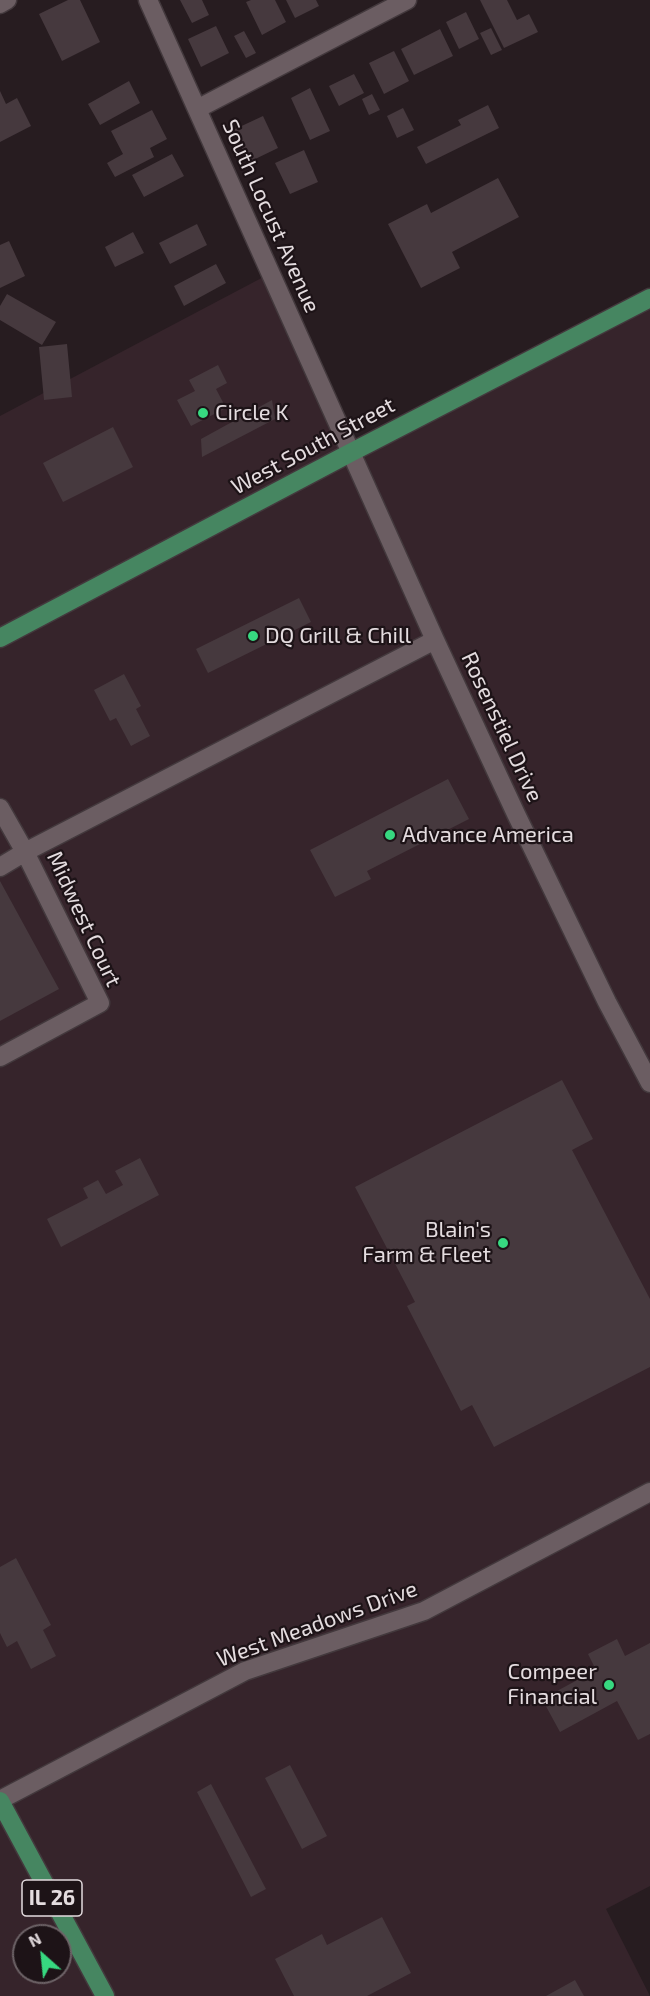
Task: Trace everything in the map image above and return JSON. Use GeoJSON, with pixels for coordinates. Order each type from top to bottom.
{"type":"FeatureCollection","features":[{"type":"Feature","properties":{"kind":"main road","name":"West South Street"},"geometry":{"type":"LineString","coordinates":[[0,639],[350,453],[650,298]]}},
{"type":"Feature","properties":{"kind":"main road","name":"IL 26"},"geometry":{"type":"LineString","coordinates":[[0,1800],[105,1996]]}},
{"type":"Feature","properties":{"kind":"street"},"geometry":{"type":"LineString","coordinates":[[0,4],[7,0]]}},
{"type":"Feature","properties":{"kind":"street","name":"South Locust Avenue"},"geometry":{"type":"LineString","coordinates":[[148,0],[350,453]]}},
{"type":"Feature","properties":{"kind":"street"},"geometry":{"type":"LineString","coordinates":[[197,109],[407,0]]}},
{"type":"Feature","properties":{"kind":"street","name":"Rosenstiel Drive"},"geometry":{"type":"LineString","coordinates":[[350,453],[520,824],[607,1002],[650,1083]]}},
{"type":"Feature","properties":{"kind":"street"},"geometry":{"type":"LineString","coordinates":[[25,852],[435,640]]}},
{"type":"Feature","properties":{"kind":"street","name":"Midwest Court"},"geometry":{"type":"LineString","coordinates":[[0,808],[25,852],[100,1003],[0,1058]]}},
{"type":"Feature","properties":{"kind":"street","name":"Midwest Court"},"geometry":{"type":"LineString","coordinates":[[0,867],[25,852]]}},
{"type":"Feature","properties":{"kind":"street","name":"West Meadows Drive"},"geometry":{"type":"LineString","coordinates":[[0,1800],[245,1671],[424,1611],[650,1492]]}},
{"type":"Feature","properties":{"kind":"shaded area"},"geometry":{"type":"Polygon","coordinates":[[[271,273],[350,452],[650,298],[650,1886],[606,1909],[650,1996],[0,1996],[0,416],[271,273]]]}},
{"type":"Feature","properties":{"kind":"building"},"geometry":{"type":"Polygon","coordinates":[[[68,0],[80,0],[100,42],[62,61],[39,14],[68,0]]]}},
{"type":"Feature","properties":{"kind":"building"},"geometry":{"type":"Polygon","coordinates":[[[180,0],[202,0],[209,15],[192,23],[180,0]]]}},
{"type":"Feature","properties":{"kind":"building"},"geometry":{"type":"Polygon","coordinates":[[[275,0],[286,22],[262,35],[246,2],[275,0]]]}},
{"type":"Feature","properties":{"kind":"building"},"geometry":{"type":"Polygon","coordinates":[[[286,0],[316,0],[319,6],[295,18],[286,0]]]}},
{"type":"Feature","properties":{"kind":"building"},"geometry":{"type":"Polygon","coordinates":[[[480,0],[507,0],[517,20],[529,14],[538,32],[504,48],[480,0]]]}},
{"type":"Feature","properties":{"kind":"building"},"geometry":{"type":"Polygon","coordinates":[[[466,12],[479,39],[459,49],[446,22],[466,12]]]}},
{"type":"Feature","properties":{"kind":"building"},"geometry":{"type":"Polygon","coordinates":[[[216,26],[229,53],[201,67],[188,39],[216,26]]]}},
{"type":"Feature","properties":{"kind":"building"},"geometry":{"type":"Polygon","coordinates":[[[491,28],[502,50],[491,55],[480,33],[491,28]]]}},
{"type":"Feature","properties":{"kind":"building"},"geometry":{"type":"Polygon","coordinates":[[[440,29],[453,56],[414,75],[401,49],[440,29]]]}},
{"type":"Feature","properties":{"kind":"building"},"geometry":{"type":"Polygon","coordinates":[[[244,31],[256,53],[246,58],[234,36],[244,31]]]}},
{"type":"Feature","properties":{"kind":"building"},"geometry":{"type":"Polygon","coordinates":[[[394,51],[409,81],[384,94],[369,63],[394,51]]]}},
{"type":"Feature","properties":{"kind":"building"},"geometry":{"type":"Polygon","coordinates":[[[354,74],[364,93],[339,106],[329,86],[354,74]]]}},
{"type":"Feature","properties":{"kind":"building"},"geometry":{"type":"Polygon","coordinates":[[[129,81],[140,103],[100,125],[88,104],[129,81]]]}},
{"type":"Feature","properties":{"kind":"building"},"geometry":{"type":"Polygon","coordinates":[[[310,88],[330,131],[310,140],[291,98],[310,88]]]}},
{"type":"Feature","properties":{"kind":"building"},"geometry":{"type":"Polygon","coordinates":[[[0,91],[6,104],[17,98],[31,126],[0,142],[0,91]]]}},
{"type":"Feature","properties":{"kind":"building"},"geometry":{"type":"Polygon","coordinates":[[[372,94],[380,110],[369,115],[362,99],[372,94]]]}},
{"type":"Feature","properties":{"kind":"building"},"geometry":{"type":"Polygon","coordinates":[[[488,105],[499,128],[426,164],[417,147],[461,125],[458,120],[488,105]]]}},
{"type":"Feature","properties":{"kind":"building"},"geometry":{"type":"Polygon","coordinates":[[[403,108],[414,130],[397,138],[387,116],[403,108]]]}},
{"type":"Feature","properties":{"kind":"building"},"geometry":{"type":"Polygon","coordinates":[[[152,110],[167,139],[150,148],[154,157],[115,177],[107,163],[123,154],[111,131],[152,110]]]}},
{"type":"Feature","properties":{"kind":"building"},"geometry":{"type":"Polygon","coordinates":[[[263,116],[278,148],[249,162],[233,130],[263,116]]]}},
{"type":"Feature","properties":{"kind":"building"},"geometry":{"type":"Polygon","coordinates":[[[304,150],[318,182],[290,194],[275,163],[304,150]]]}},
{"type":"Feature","properties":{"kind":"building"},"geometry":{"type":"Polygon","coordinates":[[[172,154],[184,176],[144,197],[132,175],[172,154]]]}},
{"type":"Feature","properties":{"kind":"building"},"geometry":{"type":"Polygon","coordinates":[[[498,178],[519,217],[452,252],[460,268],[421,288],[388,224],[427,204],[431,213],[498,178]]]}},
{"type":"Feature","properties":{"kind":"building"},"geometry":{"type":"Polygon","coordinates":[[[197,224],[207,245],[170,264],[159,243],[197,224]]]}},
{"type":"Feature","properties":{"kind":"building"},"geometry":{"type":"Polygon","coordinates":[[[133,232],[144,253],[115,267],[105,247],[133,232]]]}},
{"type":"Feature","properties":{"kind":"building"},"geometry":{"type":"Polygon","coordinates":[[[9,241],[25,276],[0,288],[0,245],[9,241]]]}},
{"type":"Feature","properties":{"kind":"building"},"geometry":{"type":"Polygon","coordinates":[[[216,264],[226,283],[184,306],[174,286],[216,264]]]}},
{"type":"Feature","properties":{"kind":"building"},"geometry":{"type":"Polygon","coordinates":[[[7,294],[56,322],[42,345],[0,320],[0,306],[7,294]]]}},
{"type":"Feature","properties":{"kind":"building"},"geometry":{"type":"Polygon","coordinates":[[[67,344],[72,397],[44,400],[39,347],[67,344]]]}},
{"type":"Feature","properties":{"kind":"building"},"geometry":{"type":"Polygon","coordinates":[[[218,365],[227,383],[216,389],[226,408],[191,426],[177,400],[195,391],[189,380],[218,365]]]}},
{"type":"Feature","properties":{"kind":"building","name":"Circle K"},"geometry":{"type":"Polygon","coordinates":[[[272,400],[275,419],[202,457],[201,439],[272,400]]]}},
{"type":"Feature","properties":{"kind":"building"},"geometry":{"type":"Polygon","coordinates":[[[113,427],[133,467],[63,502],[43,463],[113,427]]]}},
{"type":"Feature","properties":{"kind":"building","name":"DQ Grill & Chill"},"geometry":{"type":"Polygon","coordinates":[[[299,598],[311,622],[208,673],[196,649],[299,598]]]}},
{"type":"Feature","properties":{"kind":"building"},"geometry":{"type":"Polygon","coordinates":[[[124,674],[141,706],[136,709],[150,736],[131,746],[116,718],[110,721],[94,690],[124,674]]]}},
{"type":"Feature","properties":{"kind":"building","name":"Advance America"},"geometry":{"type":"Polygon","coordinates":[[[448,779],[469,819],[367,871],[371,879],[335,897],[310,850],[448,779]]]}},
{"type":"Feature","properties":{"kind":"building"},"geometry":{"type":"Polygon","coordinates":[[[0,881],[59,989],[0,1021],[0,881]]]}},
{"type":"Feature","properties":{"kind":"building","name":"Blain's Farm & Fleet"},"geometry":{"type":"Polygon","coordinates":[[[562,1080],[593,1139],[572,1150],[650,1299],[650,1367],[494,1447],[472,1405],[461,1411],[407,1306],[415,1302],[355,1187],[562,1080]]]}},
{"type":"Feature","properties":{"kind":"building"},"geometry":{"type":"Polygon","coordinates":[[[140,1158],[159,1195],[61,1247],[47,1219],[88,1198],[83,1188],[98,1180],[106,1194],[123,1185],[115,1171],[140,1158]]]}},
{"type":"Feature","properties":{"kind":"building"},"geometry":{"type":"Polygon","coordinates":[[[16,1558],[51,1625],[43,1630],[56,1656],[31,1669],[17,1641],[7,1647],[0,1633],[0,1567],[16,1558]]]}},
{"type":"Feature","properties":{"kind":"building","name":"Compeer Financial"},"geometry":{"type":"Polygon","coordinates":[[[617,1639],[625,1656],[650,1643],[650,1734],[638,1740],[617,1701],[560,1732],[542,1699],[596,1670],[588,1654],[617,1639]]]}},
{"type":"Feature","properties":{"kind":"building"},"geometry":{"type":"Polygon","coordinates":[[[290,1765],[327,1836],[302,1849],[265,1778],[290,1765]]]}},
{"type":"Feature","properties":{"kind":"building"},"geometry":{"type":"Polygon","coordinates":[[[211,1784],[266,1889],[251,1897],[197,1792],[211,1784]]]}},
{"type":"Feature","properties":{"kind":"building"},"geometry":{"type":"Polygon","coordinates":[[[382,1917],[411,1973],[367,1996],[294,1996],[275,1959],[322,1934],[327,1945],[382,1917]]]}},
{"type":"Feature","properties":{"kind":"building"},"geometry":{"type":"Polygon","coordinates":[[[575,1980],[584,1996],[546,1996],[575,1980]]]}},
{"type":"Feature","properties":{"kind":"place","name":"Circle K"},"geometry":{"type":"Point","coordinates":[203,413]}},
{"type":"Feature","properties":{"kind":"place","name":"DQ Grill & Chill"},"geometry":{"type":"Point","coordinates":[253,636]}},
{"type":"Feature","properties":{"kind":"place","name":"Advance America"},"geometry":{"type":"Point","coordinates":[390,835]}},
{"type":"Feature","properties":{"kind":"place","name":"Blain's Farm & Fleet"},"geometry":{"type":"Point","coordinates":[503,1243]}},
{"type":"Feature","properties":{"kind":"place","name":"Compeer Financial"},"geometry":{"type":"Point","coordinates":[609,1685]}}]}
